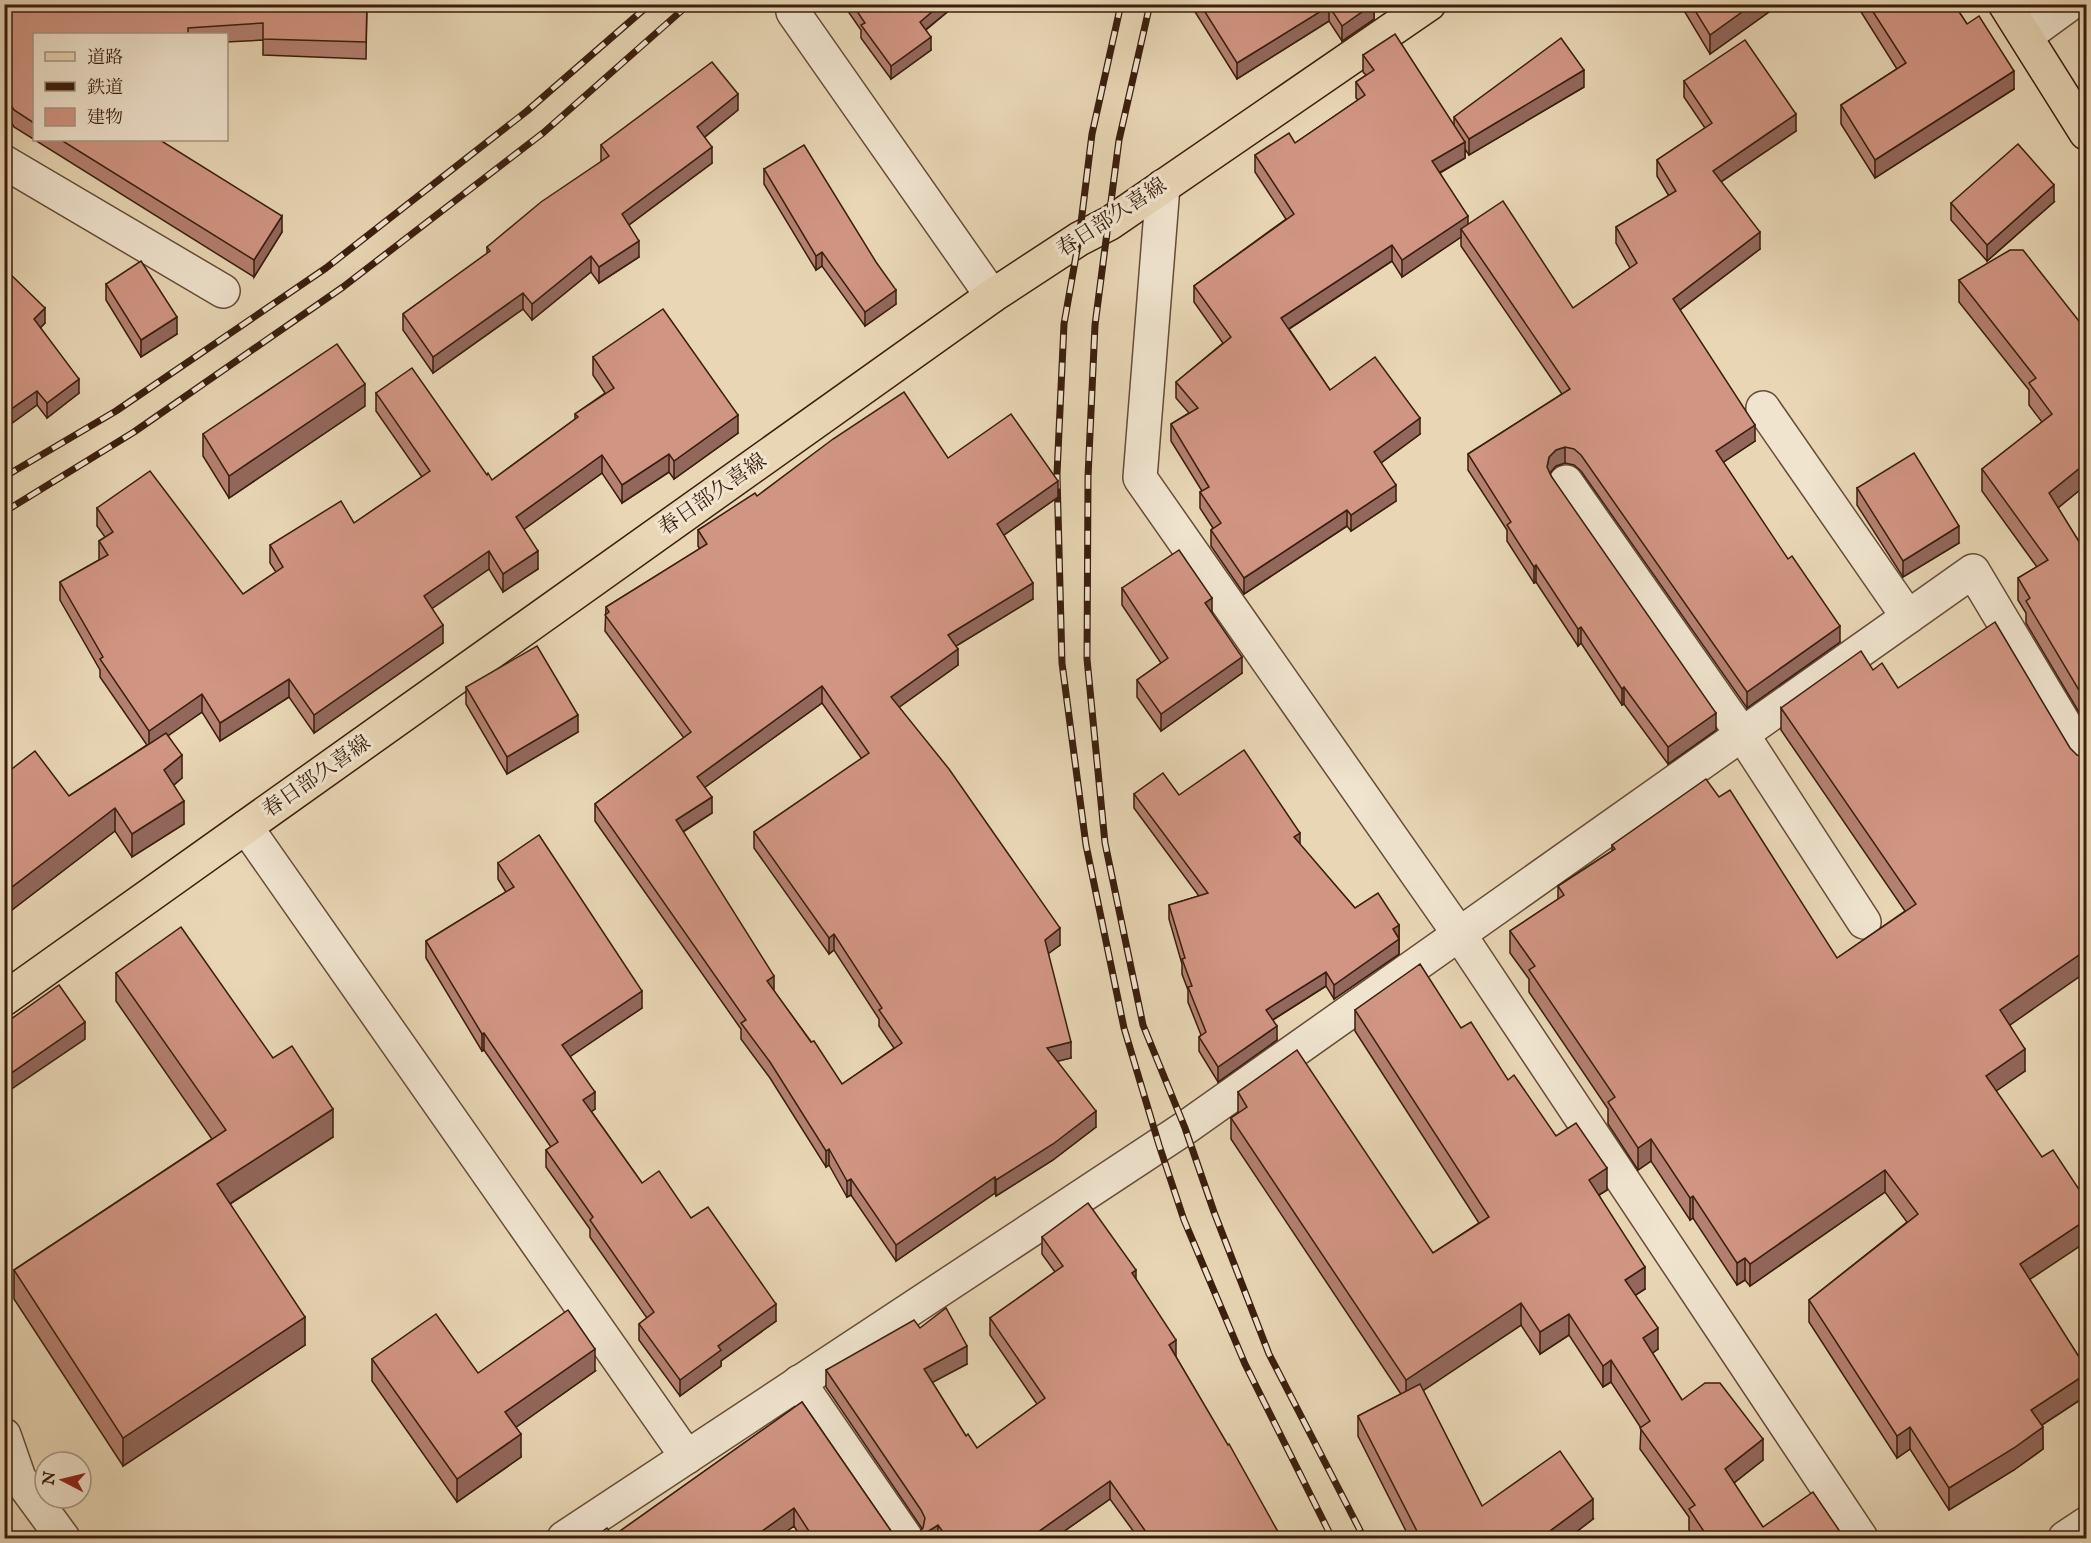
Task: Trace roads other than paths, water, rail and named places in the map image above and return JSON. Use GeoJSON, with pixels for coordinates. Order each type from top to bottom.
{"type":"FeatureCollection","features":[{"type":"Feature","properties":{"kind":"main road","name":"春日部久喜線"},"geometry":{"type":"LineString","coordinates":[[4,999],[992,296],[1079,239],[1110,223],[1430,4]]}},
{"type":"Feature","properties":{"kind":"main road"},"geometry":{"type":"LineString","coordinates":[[2005,4],[2086,133]]}},
{"type":"Feature","properties":{"kind":"street"},"geometry":{"type":"LineString","coordinates":[[792,4],[793,12],[992,296]]}},
{"type":"Feature","properties":{"kind":"street"},"geometry":{"type":"LineString","coordinates":[[2026,36],[2070,4]]}},
{"type":"Feature","properties":{"kind":"street"},"geometry":{"type":"LineString","coordinates":[[4,162],[223,291]]}},
{"type":"Feature","properties":{"kind":"street"},"geometry":{"type":"LineString","coordinates":[[1163,186],[1140,478],[1459,934],[1862,1539]]}},
{"type":"Feature","properties":{"kind":"street"},"geometry":{"type":"LineString","coordinates":[[1763,408],[1908,618]]}},
{"type":"Feature","properties":{"kind":"street"},"geometry":{"type":"LineString","coordinates":[[1566,482],[1742,734],[1864,922]]}},
{"type":"Feature","properties":{"kind":"street"},"geometry":{"type":"LineString","coordinates":[[564,1539],[1185,1128],[1973,572],[2086,760]]}},
{"type":"Feature","properties":{"kind":"street"},"geometry":{"type":"LineString","coordinates":[[246,827],[687,1457]]}},
{"type":"Feature","properties":{"kind":"street"},"geometry":{"type":"LineString","coordinates":[[799,1382],[906,1539]]}},
{"type":"Feature","properties":{"kind":"street"},"geometry":{"type":"LineString","coordinates":[[4,1435],[12,1484],[63,1539]]}},
{"type":"Feature","properties":{"kind":"street"},"geometry":{"type":"LineString","coordinates":[[2065,1539],[2086,1524]]}},
{"type":"Feature","properties":{"kind":"railway"},"geometry":{"type":"LineString","coordinates":[[4,477],[116,411],[326,268],[527,111],[650,4]]}},
{"type":"Feature","properties":{"kind":"railway"},"geometry":{"type":"LineString","coordinates":[[4,512],[134,432],[343,287],[543,133],[689,4]]}},
{"type":"Feature","properties":{"kind":"railway"},"geometry":{"type":"LineString","coordinates":[[1121,4],[1092,134],[1079,239],[1064,324],[1057,474],[1062,663],[1086,845],[1124,1028],[1184,1220],[1245,1364],[1332,1538]]}},
{"type":"Feature","properties":{"kind":"railway"},"geometry":{"type":"LineString","coordinates":[[1150,4],[1119,140],[1095,325],[1088,477],[1087,659],[1105,843],[1143,1025],[1185,1128],[1214,1212],[1269,1354],[1364,1538]]}}]}
